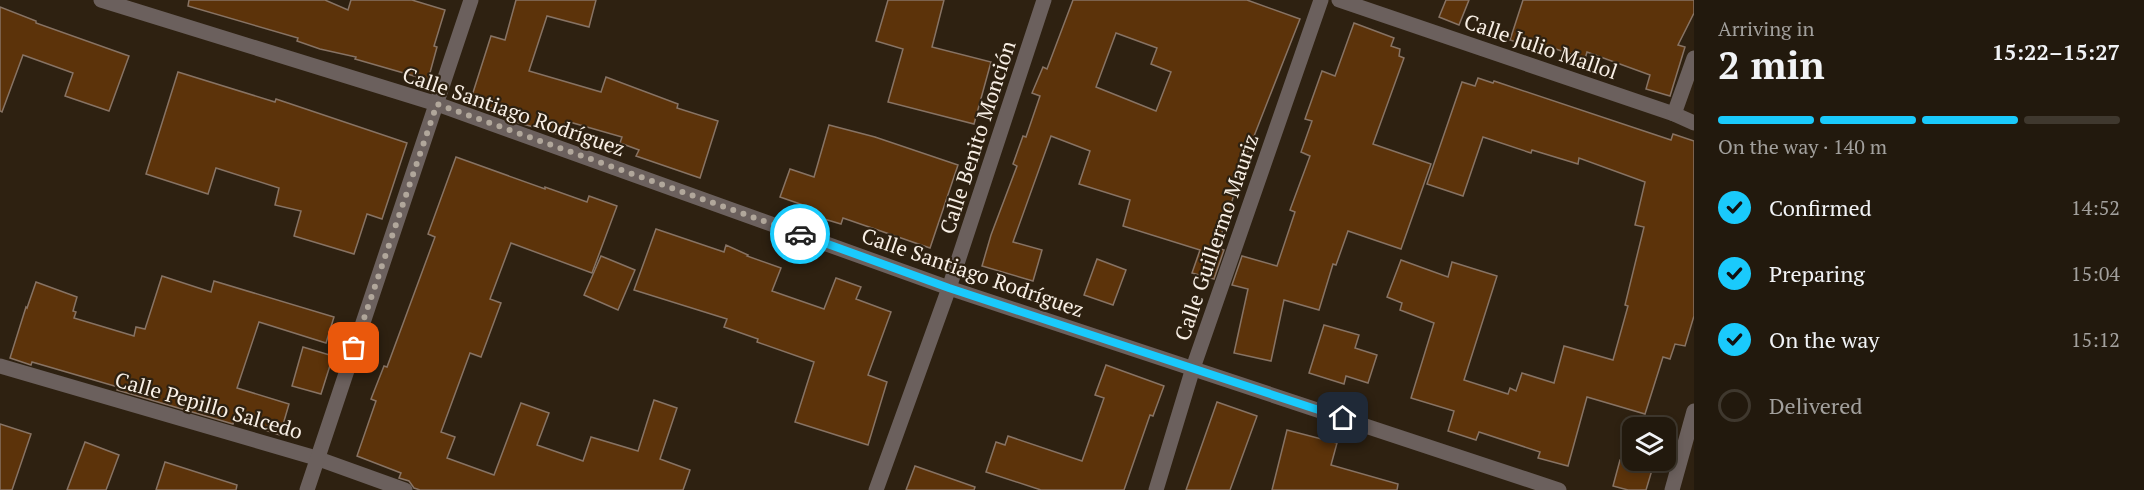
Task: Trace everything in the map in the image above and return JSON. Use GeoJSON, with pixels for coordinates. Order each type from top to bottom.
{"type":"FeatureCollection","features":[{"type":"Feature","properties":{"kind":"street","name":"Calle Santiago Rodríguez"},"geometry":{"type":"LineString","coordinates":[[101,0],[437,104],[949,288],[1559,490]]}},
{"type":"Feature","properties":{"kind":"street"},"geometry":{"type":"LineString","coordinates":[[307,490],[471,0]]}},
{"type":"Feature","properties":{"kind":"street","name":"Calle Benito Monción"},"geometry":{"type":"LineString","coordinates":[[876,490],[949,288],[1044,0]]}},
{"type":"Feature","properties":{"kind":"street","name":"Calle Guillermo Mauriz"},"geometry":{"type":"LineString","coordinates":[[1156,490],[1193,368],[1321,0]]}},
{"type":"Feature","properties":{"kind":"street","name":"Calle Julio Mallol"},"geometry":{"type":"LineString","coordinates":[[1339,0],[1674,114],[1694,123]]}},
{"type":"Feature","properties":{"kind":"street"},"geometry":{"type":"LineString","coordinates":[[1674,114],[1694,58]]}},
{"type":"Feature","properties":{"kind":"street","name":"Calle Pepillo Salcedo"},"geometry":{"type":"LineString","coordinates":[[0,366],[316,458],[405,490]]}},
{"type":"Feature","properties":{"kind":"street"},"geometry":{"type":"LineString","coordinates":[[1672,490],[1694,411]]}},
{"type":"Feature","properties":{"kind":"building"},"geometry":{"type":"Polygon","coordinates":[[[189,0],[325,0],[348,10],[351,0],[412,0],[445,10],[434,46],[437,47],[428,80],[355,59],[356,57],[320,49],[297,41],[298,38],[188,6],[189,0]]]}},
{"type":"Feature","properties":{"kind":"building"},"geometry":{"type":"Polygon","coordinates":[[[516,0],[596,0],[589,27],[547,16],[529,71],[601,92],[606,77],[678,104],[677,108],[718,121],[700,178],[636,156],[639,150],[620,143],[622,137],[566,121],[561,135],[516,122],[518,116],[470,102],[491,36],[505,40],[516,0]]]}},
{"type":"Feature","properties":{"kind":"building"},"geometry":{"type":"Polygon","coordinates":[[[888,0],[944,0],[932,47],[991,62],[974,124],[888,102],[903,49],[876,41],[888,0]]]}},
{"type":"Feature","properties":{"kind":"building"},"geometry":{"type":"Polygon","coordinates":[[[1073,0],[1247,0],[1300,19],[1247,154],[1217,248],[1224,250],[1214,279],[1192,273],[1200,250],[1123,226],[1130,200],[1079,184],[1090,151],[1051,136],[1013,242],[1042,250],[1033,281],[982,266],[1017,166],[1013,164],[1023,136],[1026,137],[1040,96],[1032,93],[1043,67],[1047,69],[1073,0]],[[1116,33],[1096,87],[1156,111],[1171,72],[1151,64],[1157,48],[1116,33]]]}},
{"type":"Feature","properties":{"kind":"building"},"geometry":{"type":"Polygon","coordinates":[[[1446,0],[1469,0],[1459,25],[1439,17],[1446,0]]]}},
{"type":"Feature","properties":{"kind":"building"},"geometry":{"type":"Polygon","coordinates":[[[1523,0],[1694,0],[1694,13],[1678,45],[1685,47],[1670,96],[1646,89],[1650,75],[1587,52],[1585,59],[1547,46],[1545,51],[1510,40],[1523,0]]]}},
{"type":"Feature","properties":{"kind":"building"},"geometry":{"type":"Polygon","coordinates":[[[0,7],[36,21],[36,23],[129,56],[109,111],[65,96],[73,73],[23,55],[2,112],[0,111],[0,7]]]}},
{"type":"Feature","properties":{"kind":"building"},"geometry":{"type":"Polygon","coordinates":[[[1354,23],[1394,38],[1391,46],[1400,49],[1399,56],[1404,58],[1373,144],[1431,164],[1401,249],[1348,231],[1336,265],[1333,264],[1319,310],[1284,300],[1271,361],[1234,353],[1248,289],[1232,285],[1242,256],[1277,266],[1295,212],[1290,210],[1310,156],[1301,152],[1312,121],[1305,119],[1322,71],[1335,76],[1354,23]]]}},
{"type":"Feature","properties":{"kind":"building"},"geometry":{"type":"Polygon","coordinates":[[[178,72],[275,102],[276,99],[407,143],[382,219],[367,214],[354,254],[294,236],[301,211],[275,205],[279,188],[216,168],[208,194],[146,174],[178,72]]]}},
{"type":"Feature","properties":{"kind":"building"},"geometry":{"type":"Polygon","coordinates":[[[1478,78],[1493,83],[1494,81],[1671,140],[1673,134],[1694,141],[1694,316],[1685,346],[1675,344],[1670,359],[1663,357],[1645,414],[1587,397],[1568,466],[1538,458],[1540,452],[1479,432],[1476,440],[1448,431],[1454,411],[1411,398],[1434,323],[1400,310],[1402,303],[1387,297],[1401,260],[1448,277],[1452,262],[1497,276],[1464,380],[1508,394],[1510,388],[1516,391],[1522,373],[1554,383],[1564,346],[1613,360],[1628,306],[1625,305],[1644,227],[1635,225],[1645,182],[1579,158],[1578,164],[1532,150],[1531,153],[1483,137],[1463,196],[1427,184],[1462,82],[1475,86],[1478,78]]]}},
{"type":"Feature","properties":{"kind":"building"},"geometry":{"type":"Polygon","coordinates":[[[829,125],[875,137],[958,165],[930,248],[843,218],[841,224],[804,213],[806,206],[780,197],[790,169],[814,177],[829,125]]]}},
{"type":"Feature","properties":{"kind":"building"},"geometry":{"type":"Polygon","coordinates":[[[456,157],[587,202],[589,196],[617,206],[592,273],[511,243],[490,299],[501,303],[481,357],[470,353],[441,432],[455,437],[447,458],[494,475],[521,403],[549,413],[537,445],[583,461],[591,437],[638,451],[654,400],[677,408],[660,459],[690,470],[683,490],[420,490],[414,488],[409,481],[399,478],[401,473],[357,456],[376,401],[371,399],[384,366],[387,367],[435,237],[428,234],[456,157]]]}},
{"type":"Feature","properties":{"kind":"building"},"geometry":{"type":"Polygon","coordinates":[[[656,229],[724,252],[726,245],[747,256],[781,268],[772,291],[824,309],[836,278],[861,287],[856,299],[891,312],[868,375],[887,382],[868,445],[795,422],[814,362],[757,342],[758,339],[724,327],[727,319],[634,290],[656,229]]]}},
{"type":"Feature","properties":{"kind":"building"},"geometry":{"type":"Polygon","coordinates":[[[601,256],[635,270],[618,310],[584,295],[601,256]]]}},
{"type":"Feature","properties":{"kind":"building"},"geometry":{"type":"Polygon","coordinates":[[[1097,259],[1126,270],[1113,305],[1084,295],[1097,259]]]}},
{"type":"Feature","properties":{"kind":"building"},"geometry":{"type":"Polygon","coordinates":[[[162,276],[211,292],[214,281],[334,317],[326,343],[259,322],[237,388],[289,404],[280,435],[234,420],[233,424],[117,390],[118,387],[32,362],[31,365],[10,358],[36,282],[77,297],[73,311],[76,312],[74,318],[134,336],[136,327],[145,329],[162,276]]]}},
{"type":"Feature","properties":{"kind":"building"},"geometry":{"type":"Polygon","coordinates":[[[1324,325],[1359,335],[1355,348],[1377,355],[1368,383],[1346,376],[1344,384],[1309,373],[1324,325]]]}},
{"type":"Feature","properties":{"kind":"building"},"geometry":{"type":"Polygon","coordinates":[[[303,347],[333,356],[321,394],[292,386],[303,347]]]}},
{"type":"Feature","properties":{"kind":"building"},"geometry":{"type":"Polygon","coordinates":[[[1106,365],[1164,386],[1153,416],[1150,415],[1124,490],[1041,490],[986,472],[996,442],[1005,445],[1008,436],[1082,461],[1104,398],[1095,395],[1106,365]]]}},
{"type":"Feature","properties":{"kind":"building"},"geometry":{"type":"Polygon","coordinates":[[[1217,402],[1257,416],[1230,490],[1186,490],[1217,402]]]}},
{"type":"Feature","properties":{"kind":"building"},"geometry":{"type":"Polygon","coordinates":[[[0,424],[31,434],[12,490],[0,490],[0,424]]]}},
{"type":"Feature","properties":{"kind":"building"},"geometry":{"type":"Polygon","coordinates":[[[1287,430],[1337,443],[1331,465],[1398,484],[1397,490],[1272,490],[1287,430]]]}},
{"type":"Feature","properties":{"kind":"building"},"geometry":{"type":"Polygon","coordinates":[[[85,442],[119,455],[106,490],[67,490],[85,442]]]}},
{"type":"Feature","properties":{"kind":"building"},"geometry":{"type":"Polygon","coordinates":[[[1620,460],[1622,460],[1622,471],[1652,471],[1646,490],[1628,490],[1613,486],[1620,460]]]}},
{"type":"Feature","properties":{"kind":"building"},"geometry":{"type":"Polygon","coordinates":[[[165,462],[237,485],[236,490],[156,490],[165,462]]]}},
{"type":"Feature","properties":{"kind":"building"},"geometry":{"type":"Polygon","coordinates":[[[915,466],[975,487],[974,490],[906,490],[915,466]]]}},
{"type":"Feature","properties":{"kind":"way so far"},"geometry":{"type":"LineString","coordinates":[[354,348],[437,104],[800,234]]}},
{"type":"Feature","properties":{"kind":"route"},"geometry":{"type":"LineString","coordinates":[[800,234],[949,288],[1343,418]]}}]}
